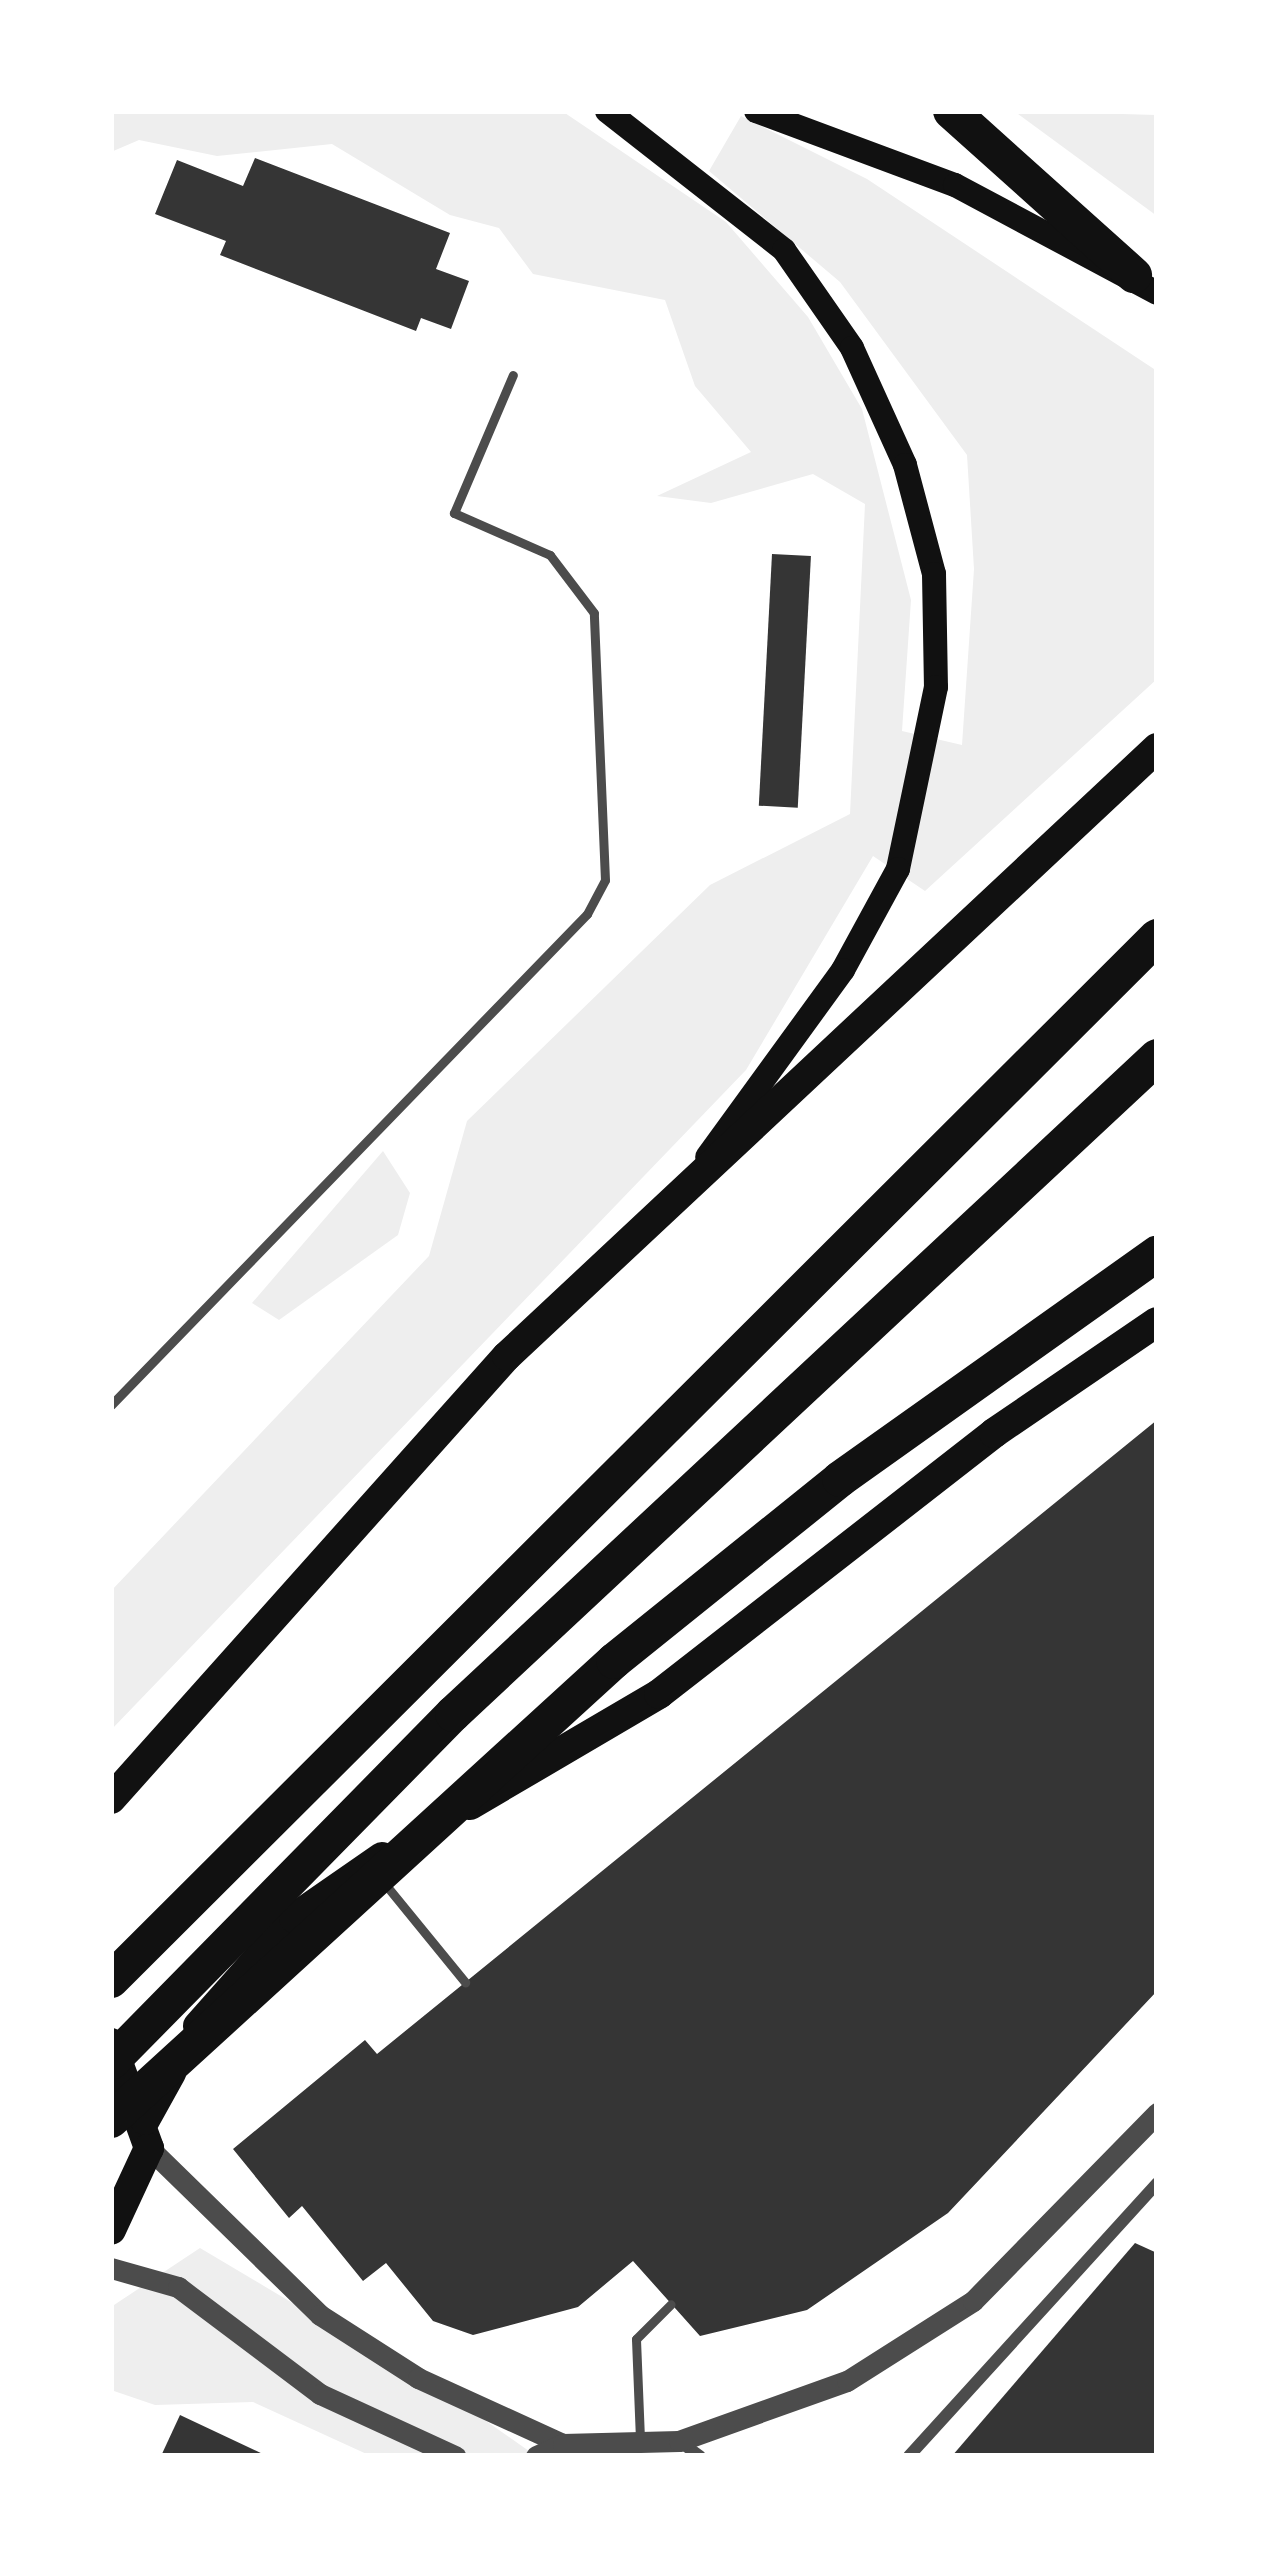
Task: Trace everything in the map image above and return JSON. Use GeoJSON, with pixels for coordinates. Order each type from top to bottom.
{"type":"FeatureCollection","features":[{"type":"Feature","properties":{"kind":"highway"},"geometry":{"type":"LineString","coordinates":[[951,111],[1146,284]]}},
{"type":"Feature","properties":{"kind":"highway"},"geometry":{"type":"LineString","coordinates":[[111,1980],[1157,937]]}},
{"type":"Feature","properties":{"kind":"highway"},"geometry":{"type":"LineString","coordinates":[[111,2062],[453,1714],[1157,1057]]}},
{"type":"Feature","properties":{"kind":"highway"},"geometry":{"type":"LineString","coordinates":[[135,2129],[614,1661],[840,1479],[1157,1254]]}},
{"type":"Feature","properties":{"kind":"main road"},"geometry":{"type":"LineString","coordinates":[[607,111],[784,250],[852,348],[905,465],[934,574],[936,687],[898,869],[843,970],[698,1169]]}},
{"type":"Feature","properties":{"kind":"main road"},"geometry":{"type":"LineString","coordinates":[[756,111],[955,185],[1146,284]]}},
{"type":"Feature","properties":{"kind":"main road"},"geometry":{"type":"LineString","coordinates":[[117,1790],[507,1356],[698,1169],[1157,748]]}},
{"type":"Feature","properties":{"kind":"main road"},"geometry":{"type":"LineString","coordinates":[[111,2230],[135,2129],[238,1972],[369,1864],[659,1694],[994,1433],[1157,1322]]}},
{"type":"Feature","properties":{"kind":"main road"},"geometry":{"type":"LineString","coordinates":[[111,2043],[135,2129]]}},
{"type":"Feature","properties":{"kind":"street"},"geometry":{"type":"LineString","coordinates":[[536,2456],[563,2444],[679,2441],[814,2397],[928,2335],[1157,2113]]}},
{"type":"Feature","properties":{"kind":"street"},"geometry":{"type":"LineString","coordinates":[[135,2129],[320,2314],[418,2378],[563,2444]]}},
{"type":"Feature","properties":{"kind":"street"},"geometry":{"type":"LineString","coordinates":[[909,2456],[1157,2182]]}},
{"type":"Feature","properties":{"kind":"street"},"geometry":{"type":"LineString","coordinates":[[111,2268],[178,2287],[320,2394],[455,2456]]}},
{"type":"Feature","properties":{"kind":"street"},"geometry":{"type":"LineString","coordinates":[[679,2441],[700,2456]]}},
{"type":"Feature","properties":{"kind":"lane"},"geometry":{"type":"LineString","coordinates":[[111,1405],[587,914],[605,880],[594,613],[550,555],[454,513],[513,375]]}},
{"type":"Feature","properties":{"kind":"lane"},"geometry":{"type":"LineString","coordinates":[[369,1864],[465,1982]]}},
{"type":"Feature","properties":{"kind":"lane"},"geometry":{"type":"LineString","coordinates":[[640,2444],[634,2346],[671,2304]]}},
{"type":"Feature","properties":{"kind":"shaded area"},"geometry":{"type":"Polygon","coordinates":[[[111,111],[562,111],[726,222],[808,317],[862,409],[911,600],[902,731],[962,745],[974,569],[967,455],[840,282],[709,171],[741,116],[867,179],[1157,371],[1157,679],[925,891],[873,856],[746,1070],[111,1730],[111,1591],[429,1256],[467,1121],[710,885],[850,814],[865,504],[813,474],[711,503],[657,496],[751,452],[695,386],[665,300],[533,274],[499,228],[450,215],[332,144],[217,156],[139,140],[111,152],[111,111]]]}},
{"type":"Feature","properties":{"kind":"shaded area"},"geometry":{"type":"Polygon","coordinates":[[[1014,111],[1157,115],[1157,216],[1014,111]]]}},
{"type":"Feature","properties":{"kind":"shaded area"},"geometry":{"type":"Polygon","coordinates":[[[383,1151],[410,1193],[398,1235],[279,1320],[252,1303],[383,1151]]]}},
{"type":"Feature","properties":{"kind":"shaded area"},"geometry":{"type":"Polygon","coordinates":[[[200,2248],[459,2402],[536,2456],[371,2456],[253,2402],[155,2405],[111,2390],[111,2307],[200,2248]]]}},
{"type":"Feature","properties":{"kind":"building"},"geometry":{"type":"Polygon","coordinates":[[[255,158],[450,233],[436,269],[469,281],[451,329],[421,318],[416,331],[220,255],[226,241],[155,214],[177,160],[243,186],[255,158]]]}},
{"type":"Feature","properties":{"kind":"building"},"geometry":{"type":"Polygon","coordinates":[[[772,554],[811,556],[798,808],[759,806],[772,554]]]}},
{"type":"Feature","properties":{"kind":"building"},"geometry":{"type":"Polygon","coordinates":[[[1157,1420],[1157,1991],[948,2213],[807,2310],[700,2336],[633,2261],[578,2307],[473,2335],[433,2321],[386,2263],[363,2281],[302,2206],[289,2218],[233,2149],[365,2040],[377,2054],[1157,1420]]]}},
{"type":"Feature","properties":{"kind":"building"},"geometry":{"type":"Polygon","coordinates":[[[1135,2243],[1157,2253],[1157,2456],[952,2456],[1135,2243]]]}},
{"type":"Feature","properties":{"kind":"building"},"geometry":{"type":"Polygon","coordinates":[[[180,2415],[267,2456],[161,2456],[180,2415]]]}}]}
